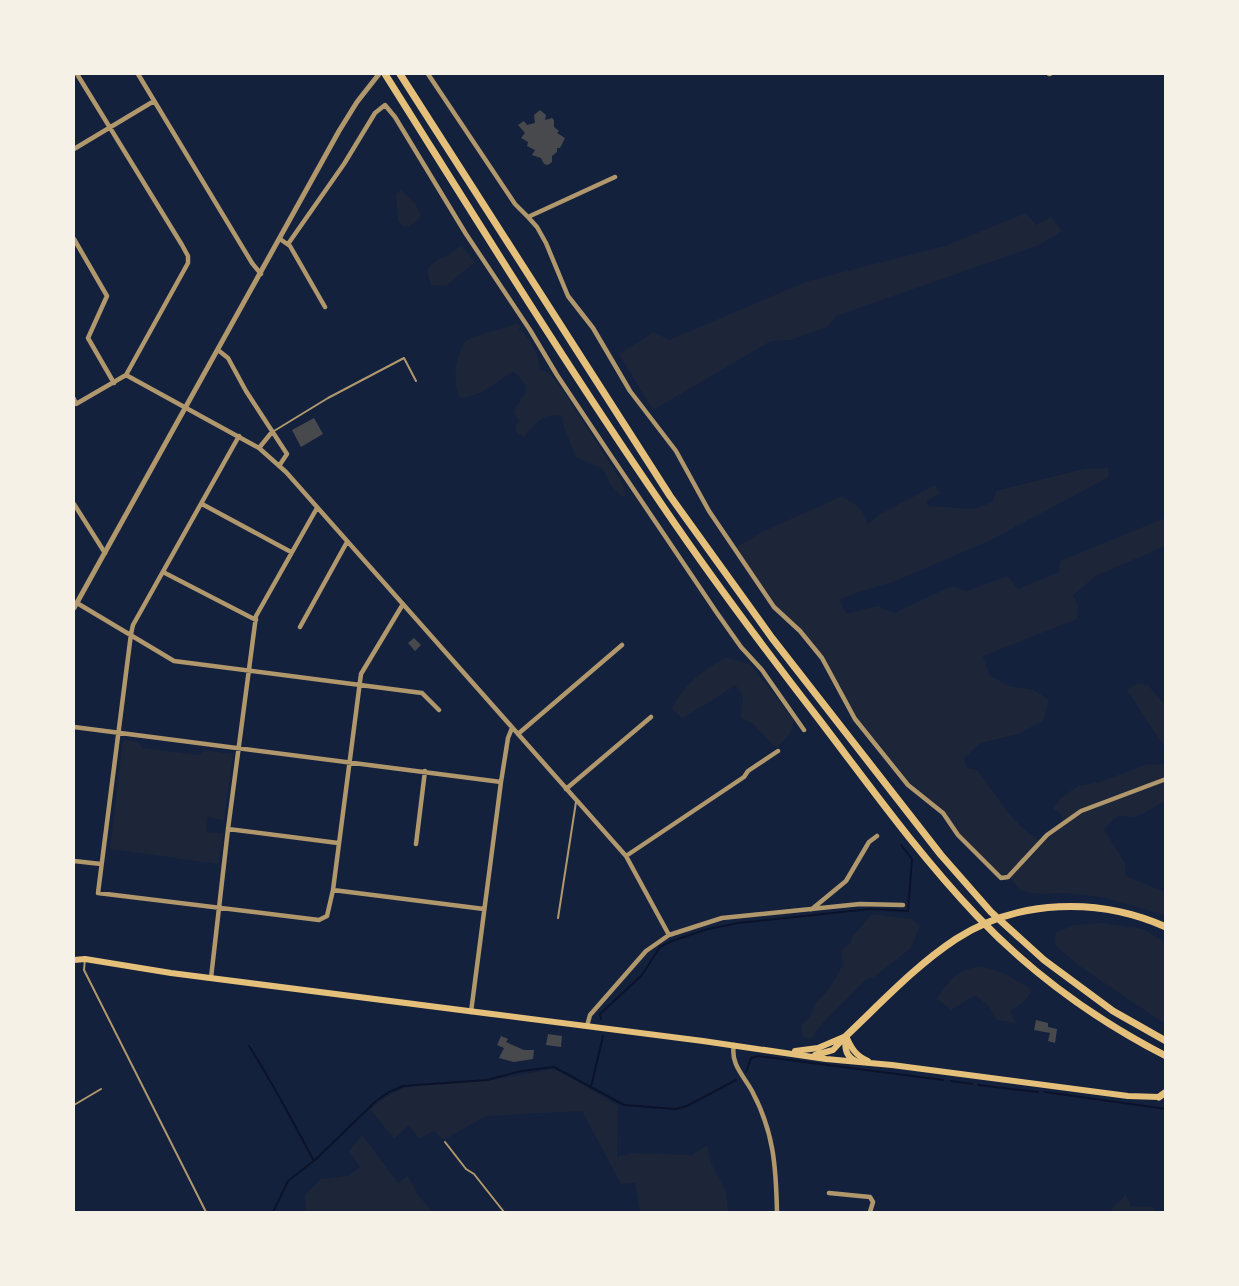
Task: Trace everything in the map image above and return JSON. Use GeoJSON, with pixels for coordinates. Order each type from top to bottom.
{"type":"FeatureCollection","features":[{"type":"Feature","properties":{"kind":"main road"},"geometry":{"type":"LineString","coordinates":[[385,74],[596,407],[661,504],[762,646],[908,834],[970,908],[1011,949],[1074,1000],[1166,1056]]}},
{"type":"Feature","properties":{"kind":"main road"},"geometry":{"type":"LineString","coordinates":[[400,74],[670,496],[772,638],[927,837],[991,912],[1044,960],[1113,1011],[1166,1041]]}},
{"type":"Feature","properties":{"kind":"main road"},"geometry":{"type":"LineString","coordinates":[[812,1056],[833,1050],[909,976],[956,939],[994,920],[1032,910],[1076,906],[1107,909],[1139,916],[1166,927]]}},
{"type":"Feature","properties":{"kind":"main road"},"geometry":{"type":"LineString","coordinates":[[74,955],[85,959],[211,978],[860,1063],[1128,1096],[1163,1096]]}},
{"type":"Feature","properties":{"kind":"main road"},"geometry":{"type":"LineString","coordinates":[[74,960],[85,959]]}},
{"type":"Feature","properties":{"kind":"main road"},"geometry":{"type":"LineString","coordinates":[[788,1052],[818,1048],[846,1036]]}},
{"type":"Feature","properties":{"kind":"main road"},"geometry":{"type":"LineString","coordinates":[[846,1036],[854,1052],[860,1058],[872,1063]]}},
{"type":"Feature","properties":{"kind":"main road"},"geometry":{"type":"LineString","coordinates":[[846,1036],[844,1045],[846,1051],[852,1059],[860,1063]]}},
{"type":"Feature","properties":{"kind":"main road"},"geometry":{"type":"LineString","coordinates":[[1143,1044],[1166,1062]]}},
{"type":"Feature","properties":{"kind":"street"},"geometry":{"type":"LineString","coordinates":[[74,399],[76,404],[126,375],[188,263],[188,256],[77,74]]}},
{"type":"Feature","properties":{"kind":"street"},"geometry":{"type":"LineString","coordinates":[[138,74],[252,263],[261,274]]}},
{"type":"Feature","properties":{"kind":"street"},"geometry":{"type":"LineString","coordinates":[[379,74],[357,102],[75,606],[131,634],[174,661],[422,693],[439,710]]}},
{"type":"Feature","properties":{"kind":"street"},"geometry":{"type":"LineString","coordinates":[[428,74],[515,204],[537,227],[546,243],[567,296],[592,328],[630,391],[675,451],[709,511],[774,607],[800,631],[822,658],[855,719],[908,785],[943,813],[958,836],[1001,878],[1013,873],[1047,835],[1081,811],[1166,779]]}},
{"type":"Feature","properties":{"kind":"street"},"geometry":{"type":"LineString","coordinates":[[74,149],[154,101]]}},
{"type":"Feature","properties":{"kind":"street"},"geometry":{"type":"LineString","coordinates":[[288,244],[344,164],[375,113],[385,105],[395,117],[465,234],[609,453],[717,613],[741,647],[762,670],[804,730]]}},
{"type":"Feature","properties":{"kind":"street"},"geometry":{"type":"LineString","coordinates":[[528,217],[615,177]]}},
{"type":"Feature","properties":{"kind":"street"},"geometry":{"type":"LineString","coordinates":[[74,239],[107,296],[88,338],[114,383]]}},
{"type":"Feature","properties":{"kind":"street"},"geometry":{"type":"LineString","coordinates":[[280,239],[288,244],[325,307]]}},
{"type":"Feature","properties":{"kind":"street"},"geometry":{"type":"LineString","coordinates":[[218,350],[228,358],[287,454],[279,466]]}},
{"type":"Feature","properties":{"kind":"street"},"geometry":{"type":"LineString","coordinates":[[126,375],[239,436],[259,448],[279,466],[626,856],[669,935]]}},
{"type":"Feature","properties":{"kind":"street"},"geometry":{"type":"LineString","coordinates":[[259,448],[272,432]]}},
{"type":"Feature","properties":{"kind":"street"},"geometry":{"type":"LineString","coordinates":[[239,436],[131,634],[98,893],[323,920],[327,916],[333,890],[358,684],[361,674],[403,604]]}},
{"type":"Feature","properties":{"kind":"street"},"geometry":{"type":"LineString","coordinates":[[74,504],[105,553]]}},
{"type":"Feature","properties":{"kind":"street"},"geometry":{"type":"LineString","coordinates":[[202,504],[291,552]]}},
{"type":"Feature","properties":{"kind":"street"},"geometry":{"type":"LineString","coordinates":[[211,978],[256,616],[316,508]]}},
{"type":"Feature","properties":{"kind":"street"},"geometry":{"type":"LineString","coordinates":[[300,627],[347,542]]}},
{"type":"Feature","properties":{"kind":"street"},"geometry":{"type":"LineString","coordinates":[[163,572],[256,620]]}},
{"type":"Feature","properties":{"kind":"street"},"geometry":{"type":"LineString","coordinates":[[518,734],[622,645]]}},
{"type":"Feature","properties":{"kind":"street"},"geometry":{"type":"LineString","coordinates":[[566,789],[651,717]]}},
{"type":"Feature","properties":{"kind":"street"},"geometry":{"type":"LineString","coordinates":[[74,727],[501,782]]}},
{"type":"Feature","properties":{"kind":"street"},"geometry":{"type":"LineString","coordinates":[[471,1012],[501,782],[508,738],[512,728]]}},
{"type":"Feature","properties":{"kind":"street"},"geometry":{"type":"LineString","coordinates":[[626,856],[744,777],[748,771],[778,751]]}},
{"type":"Feature","properties":{"kind":"street"},"geometry":{"type":"LineString","coordinates":[[416,844],[425,771]]}},
{"type":"Feature","properties":{"kind":"street"},"geometry":{"type":"LineString","coordinates":[[228,829],[338,843]]}},
{"type":"Feature","properties":{"kind":"street"},"geometry":{"type":"LineString","coordinates":[[812,909],[846,881],[869,842],[877,836]]}},
{"type":"Feature","properties":{"kind":"street"},"geometry":{"type":"LineString","coordinates":[[74,861],[101,864]]}},
{"type":"Feature","properties":{"kind":"street"},"geometry":{"type":"LineString","coordinates":[[333,890],[484,909]]}},
{"type":"Feature","properties":{"kind":"street"},"geometry":{"type":"LineString","coordinates":[[587,1026],[590,1015],[646,951],[669,935],[722,918],[860,904],[903,905]]}},
{"type":"Feature","properties":{"kind":"street"},"geometry":{"type":"LineString","coordinates":[[734,1046],[736,1066],[757,1101],[766,1120],[773,1144],[777,1212]]}},
{"type":"Feature","properties":{"kind":"street"},"geometry":{"type":"LineString","coordinates":[[829,1193],[870,1197],[873,1202],[870,1212]]}},
{"type":"Feature","properties":{"kind":"lane"},"geometry":{"type":"LineString","coordinates":[[272,432],[328,398],[404,358],[416,381]]}},
{"type":"Feature","properties":{"kind":"lane"},"geometry":{"type":"LineString","coordinates":[[558,918],[576,801]]}},
{"type":"Feature","properties":{"kind":"lane"},"geometry":{"type":"LineString","coordinates":[[85,959],[84,970],[206,1212]]}},
{"type":"Feature","properties":{"kind":"lane"},"geometry":{"type":"LineString","coordinates":[[74,1105],[101,1089]]}},
{"type":"Feature","properties":{"kind":"lane"},"geometry":{"type":"LineString","coordinates":[[445,1142],[504,1212]]}},
{"type":"Feature","properties":{"kind":"shaded area"},"geometry":{"type":"Polygon","coordinates":[[[401,190],[415,203],[421,215],[408,227],[402,226],[398,221],[396,195],[401,190]]]}},
{"type":"Feature","properties":{"kind":"shaded area"},"geometry":{"type":"Polygon","coordinates":[[[1026,213],[1036,225],[1051,217],[1062,231],[1039,245],[836,316],[827,327],[791,340],[771,341],[653,410],[619,354],[654,332],[669,340],[808,281],[945,246],[1026,213]]]}},
{"type":"Feature","properties":{"kind":"shaded area"},"geometry":{"type":"Polygon","coordinates":[[[462,246],[475,262],[446,286],[431,285],[427,270],[436,260],[462,246]]]}},
{"type":"Feature","properties":{"kind":"shaded area"},"geometry":{"type":"Polygon","coordinates":[[[517,323],[520,326],[519,330],[534,348],[540,371],[550,374],[563,390],[621,481],[626,495],[622,497],[611,485],[603,469],[576,457],[562,416],[545,417],[524,437],[517,433],[516,426],[519,421],[514,413],[526,390],[525,385],[514,372],[481,392],[460,398],[456,383],[456,369],[465,341],[517,323]]]}},
{"type":"Feature","properties":{"kind":"shaded area"},"geometry":{"type":"Polygon","coordinates":[[[1108,468],[1109,477],[989,541],[893,582],[855,593],[840,600],[846,614],[878,606],[894,613],[952,586],[966,591],[1008,576],[1018,589],[1059,572],[1060,561],[1165,518],[1165,546],[1096,576],[1073,595],[1078,605],[1077,619],[983,656],[989,675],[1009,686],[1034,690],[1049,700],[1043,721],[1018,734],[981,743],[964,758],[967,768],[977,770],[1013,818],[1040,840],[1063,823],[1061,814],[1053,809],[1061,798],[1078,786],[1100,782],[1145,765],[1165,764],[1165,802],[1135,817],[1115,818],[1104,830],[1125,863],[1126,876],[1165,892],[1165,915],[1102,897],[1021,891],[1010,878],[1006,881],[1000,880],[993,870],[962,841],[944,815],[909,785],[861,725],[820,655],[781,615],[735,548],[762,532],[842,496],[859,507],[868,524],[879,515],[935,485],[941,493],[926,501],[928,506],[973,509],[993,502],[996,491],[1084,469],[1108,468]]]}},
{"type":"Feature","properties":{"kind":"shaded area"},"geometry":{"type":"Polygon","coordinates":[[[726,658],[750,664],[793,719],[791,731],[776,748],[753,724],[741,718],[743,697],[735,685],[682,718],[672,709],[681,693],[694,679],[726,658]]]}},
{"type":"Feature","properties":{"kind":"shaded area"},"geometry":{"type":"Polygon","coordinates":[[[1138,683],[1148,685],[1165,705],[1165,748],[1127,690],[1138,683]]]}},
{"type":"Feature","properties":{"kind":"shaded area"},"geometry":{"type":"Polygon","coordinates":[[[123,740],[138,742],[142,748],[199,755],[203,750],[233,754],[224,820],[207,817],[206,832],[223,833],[219,864],[110,849],[123,740]]]}},
{"type":"Feature","properties":{"kind":"shaded area"},"geometry":{"type":"Polygon","coordinates":[[[872,914],[911,919],[920,926],[911,948],[874,977],[865,980],[821,1025],[812,1038],[803,1037],[801,1026],[809,1018],[816,1003],[829,989],[843,965],[841,950],[851,943],[852,937],[872,914]]]}},
{"type":"Feature","properties":{"kind":"shaded area"},"geometry":{"type":"Polygon","coordinates":[[[1102,923],[1143,929],[1165,942],[1165,1024],[1078,965],[1055,945],[1056,933],[1073,925],[1102,923]]]}},
{"type":"Feature","properties":{"kind":"shaded area"},"geometry":{"type":"Polygon","coordinates":[[[981,966],[1006,974],[1032,990],[1025,1001],[1010,1011],[1016,1023],[997,1020],[989,1006],[975,995],[951,1010],[937,999],[955,976],[981,966]]]}},
{"type":"Feature","properties":{"kind":"shaded area"},"geometry":{"type":"Polygon","coordinates":[[[552,1069],[563,1073],[618,1106],[617,1157],[633,1153],[692,1155],[707,1145],[711,1163],[726,1192],[728,1212],[640,1212],[635,1183],[621,1184],[582,1111],[486,1116],[444,1140],[434,1131],[419,1139],[409,1125],[394,1139],[370,1109],[386,1097],[404,1088],[493,1080],[552,1069]]]}},
{"type":"Feature","properties":{"kind":"shaded area"},"geometry":{"type":"Polygon","coordinates":[[[362,1135],[398,1183],[408,1176],[418,1195],[433,1212],[306,1212],[305,1195],[321,1179],[348,1176],[360,1167],[349,1151],[362,1135]]]}},
{"type":"Feature","properties":{"kind":"shaded area"},"geometry":{"type":"Polygon","coordinates":[[[1126,1195],[1131,1206],[1154,1207],[1153,1212],[1112,1212],[1112,1208],[1126,1195]]]}},
{"type":"Feature","properties":{"kind":"building"},"geometry":{"type":"Polygon","coordinates":[[[540,110],[546,115],[545,120],[552,118],[554,120],[554,127],[559,131],[557,133],[565,138],[548,165],[544,164],[541,158],[532,155],[535,150],[527,146],[528,142],[521,138],[525,133],[518,125],[524,121],[527,125],[535,123],[534,115],[540,110]]]}},
{"type":"Feature","properties":{"kind":"building"},"geometry":{"type":"Polygon","coordinates":[[[314,418],[323,434],[301,447],[292,430],[314,418]]]}},
{"type":"Feature","properties":{"kind":"building"},"geometry":{"type":"Polygon","coordinates":[[[414,638],[421,645],[415,651],[408,643],[414,638]]]}},
{"type":"Feature","properties":{"kind":"building"},"geometry":{"type":"Polygon","coordinates":[[[1036,1020],[1048,1023],[1048,1027],[1057,1029],[1055,1043],[1048,1041],[1050,1033],[1034,1030],[1036,1020]]]}},
{"type":"Feature","properties":{"kind":"building"},"geometry":{"type":"Polygon","coordinates":[[[548,1034],[562,1036],[561,1047],[546,1045],[548,1034]]]}},
{"type":"Feature","properties":{"kind":"building"},"geometry":{"type":"Polygon","coordinates":[[[501,1036],[508,1039],[506,1042],[524,1050],[534,1050],[533,1059],[514,1062],[499,1058],[504,1048],[497,1045],[501,1036]]]}},
{"type":"Feature","properties":{"kind":"waterway"},"geometry":{"type":"LineString","coordinates":[[601,1019],[600,1014],[642,975],[660,947],[672,941],[708,929],[738,923],[870,909],[908,911],[912,859],[901,845]]}},
{"type":"Feature","properties":{"kind":"waterway"},"geometry":{"type":"LineString","coordinates":[[591,1087],[603,1036]]}},
{"type":"Feature","properties":{"kind":"waterway"},"geometry":{"type":"LineString","coordinates":[[249,1046],[275,1088],[314,1161]]}},
{"type":"Feature","properties":{"kind":"waterway"},"geometry":{"type":"LineString","coordinates":[[746,1072],[751,1058],[758,1056],[943,1080]]}},
{"type":"Feature","properties":{"kind":"waterway"},"geometry":{"type":"LineString","coordinates":[[273,1212],[288,1181],[315,1160],[376,1101],[403,1086],[487,1080],[521,1071],[554,1067],[624,1105],[676,1109],[687,1106],[736,1080]]}},
{"type":"Feature","properties":{"kind":"waterway"},"geometry":{"type":"LineString","coordinates":[[951,1081],[972,1084]]}},
{"type":"Feature","properties":{"kind":"waterway"},"geometry":{"type":"LineString","coordinates":[[978,1085],[1038,1092]]}},
{"type":"Feature","properties":{"kind":"waterway"},"geometry":{"type":"LineString","coordinates":[[1045,1092],[1166,1109]]}}]}
